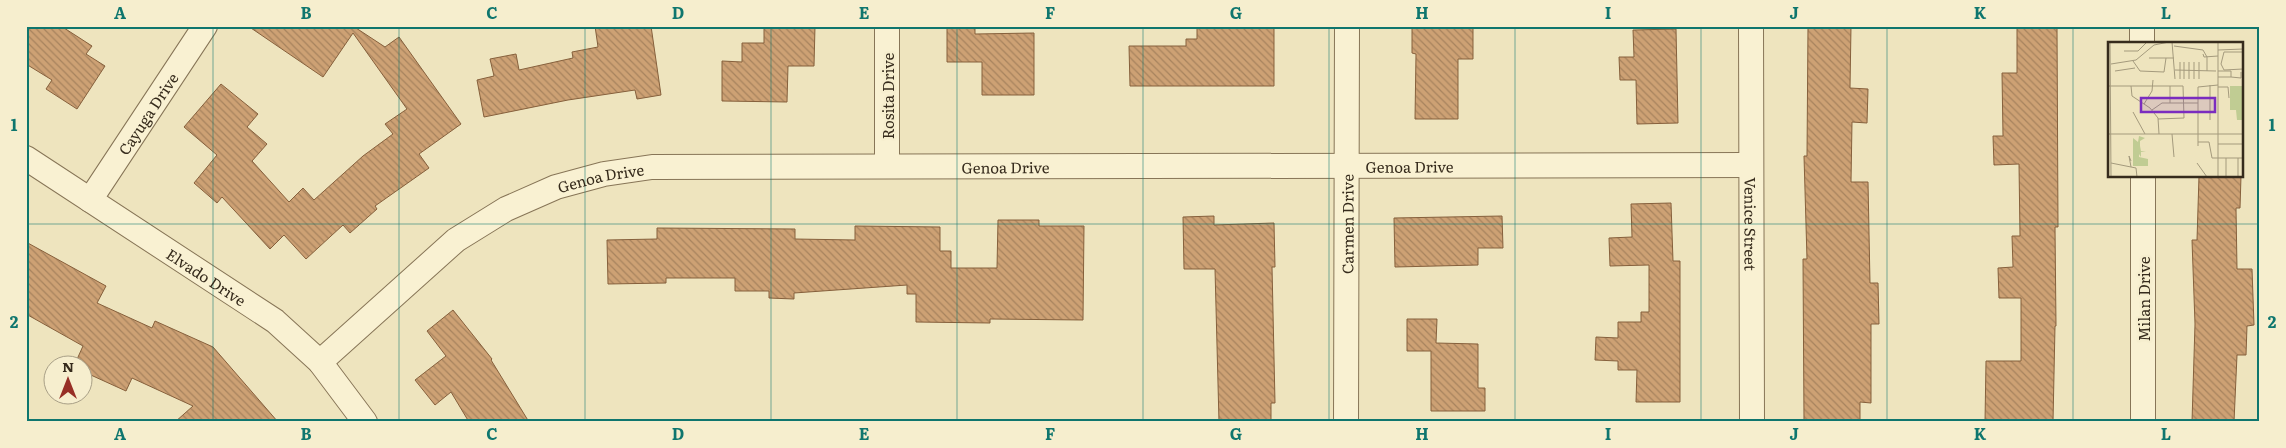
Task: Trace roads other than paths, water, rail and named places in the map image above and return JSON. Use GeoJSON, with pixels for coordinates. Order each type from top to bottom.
{"type":"FeatureCollection","features":[{"type":"Feature","properties":{"kind":"street","name":"Cayuga Drive"},"geometry":{"type":"LineString","coordinates":[[90,200],[205,26]]}},
{"type":"Feature","properties":{"kind":"street","name":"Rosita Drive"},"geometry":{"type":"LineString","coordinates":[[887,26],[887,166]]}},
{"type":"Feature","properties":{"kind":"street","name":"Carmen Drive"},"geometry":{"type":"LineString","coordinates":[[1346,422],[1347,26]]}},
{"type":"Feature","properties":{"kind":"street","name":"Venice Street"},"geometry":{"type":"LineString","coordinates":[[1751,26],[1752,422]]}},
{"type":"Feature","properties":{"kind":"street"},"geometry":{"type":"LineString","coordinates":[[2142,26],[2142,42]]}},
{"type":"Feature","properties":{"kind":"street","name":"Elvado Drive"},"geometry":{"type":"LineString","coordinates":[[26,158],[275,321],[320,362],[365,422]]}},
{"type":"Feature","properties":{"kind":"street","name":"Genoa Drive"},"geometry":{"type":"LineString","coordinates":[[320,362],[456,240],[506,209],[556,187],[604,174],[652,167],[1752,165]]}},
{"type":"Feature","properties":{"kind":"street","name":"Milan Drive"},"geometry":{"type":"LineString","coordinates":[[2142,178],[2143,422]]}}]}
